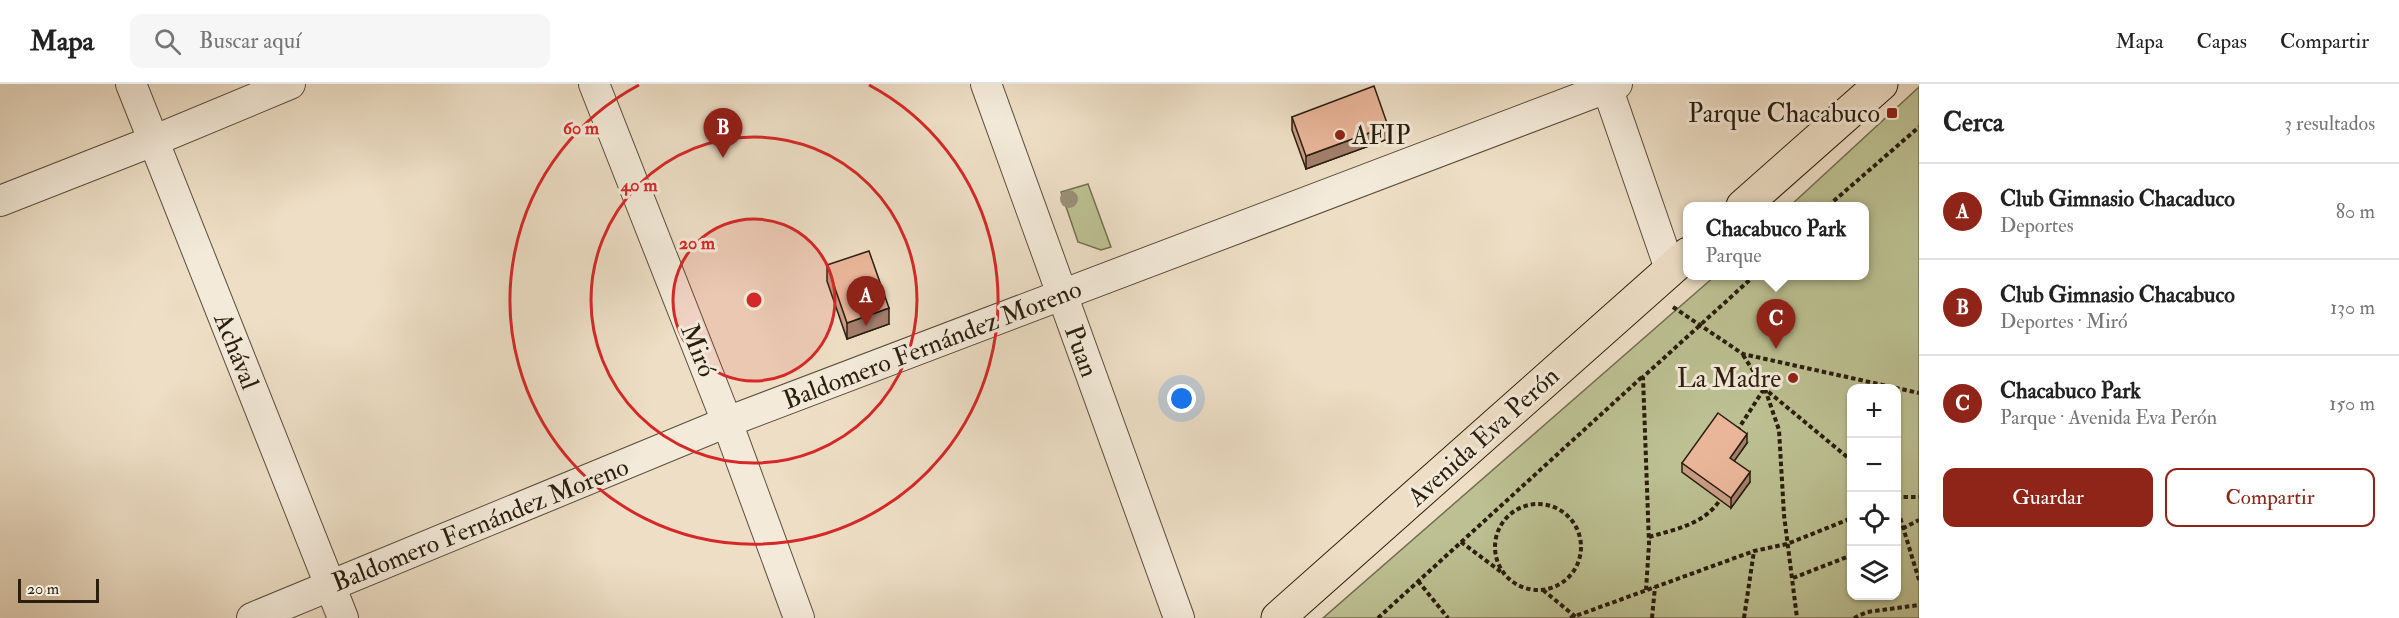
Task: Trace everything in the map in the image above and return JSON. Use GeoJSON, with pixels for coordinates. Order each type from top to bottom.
{"type":"FeatureCollection","features":[{"type":"Feature","properties":{"kind":"main road"},"geometry":{"type":"LineString","coordinates":[[1749,202],[1881,84]]}},
{"type":"Feature","properties":{"kind":"main road","name":"Avenida Eva Perón"},"geometry":{"type":"LineString","coordinates":[[1278,618],[1679,262]]}},
{"type":"Feature","properties":{"kind":"street","name":"Achával"},"geometry":{"type":"LineString","coordinates":[[131,84],[343,618]]}},
{"type":"Feature","properties":{"kind":"street"},"geometry":{"type":"LineString","coordinates":[[0,201],[290,84]]}},
{"type":"Feature","properties":{"kind":"street","name":"Miró"},"geometry":{"type":"LineString","coordinates":[[594,84],[727,422],[799,618]]}},
{"type":"Feature","properties":{"kind":"street","name":"Puan"},"geometry":{"type":"LineString","coordinates":[[986,84],[1179,618]]}},
{"type":"Feature","properties":{"kind":"street"},"geometry":{"type":"LineString","coordinates":[[1610,85],[1679,262]]}},
{"type":"Feature","properties":{"kind":"street","name":"Baldomero Fernández Moreno"},"geometry":{"type":"LineString","coordinates":[[252,618],[727,422],[1610,85]]}},
{"type":"Feature","properties":{"kind":"path"},"geometry":{"type":"LineString","coordinates":[[1834,202],[1919,128]]}},
{"type":"Feature","properties":{"kind":"path"},"geometry":{"type":"LineString","coordinates":[[1378,618],[1750,280]]}},
{"type":"Feature","properties":{"kind":"path"},"geometry":{"type":"LineString","coordinates":[[1665,301],[1743,354],[1919,393]]}},
{"type":"Feature","properties":{"kind":"path"},"geometry":{"type":"LineString","coordinates":[[1743,354],[1765,389],[1779,430],[1787,544],[1797,618]]}},
{"type":"Feature","properties":{"kind":"path"},"geometry":{"type":"LineString","coordinates":[[1643,377],[1649,537],[1646,590]]}},
{"type":"Feature","properties":{"kind":"path"},"geometry":{"type":"LineString","coordinates":[[1735,434],[1765,389]]}},
{"type":"Feature","properties":{"kind":"path"},"geometry":{"type":"LineString","coordinates":[[1765,389],[1847,458]]}},
{"type":"Feature","properties":{"kind":"path"},"geometry":{"type":"LineString","coordinates":[[1901,497],[1919,497]]}},
{"type":"Feature","properties":{"kind":"path"},"geometry":{"type":"LineString","coordinates":[[1649,537],[1696,523],[1710,514],[1720,500]]}},
{"type":"Feature","properties":{"kind":"path"},"geometry":{"type":"LineString","coordinates":[[1461,542],[1509,578],[1530,589],[1556,586],[1576,568],[1580,555],[1577,528],[1569,517],[1558,509],[1532,504],[1507,517],[1495,541],[1496,555],[1509,578]]}},
{"type":"Feature","properties":{"kind":"path"},"geometry":{"type":"LineString","coordinates":[[1901,519],[1904,536],[1919,580]]}},
{"type":"Feature","properties":{"kind":"path"},"geometry":{"type":"LineString","coordinates":[[1542,589],[1574,617],[1754,551],[1787,544],[1847,520]]}},
{"type":"Feature","properties":{"kind":"path"},"geometry":{"type":"LineString","coordinates":[[1901,530],[1919,520]]}},
{"type":"Feature","properties":{"kind":"path"},"geometry":{"type":"LineString","coordinates":[[1744,618],[1754,551]]}},
{"type":"Feature","properties":{"kind":"path"},"geometry":{"type":"LineString","coordinates":[[1793,579],[1847,557]]}},
{"type":"Feature","properties":{"kind":"path"},"geometry":{"type":"LineString","coordinates":[[1418,581],[1448,618]]}},
{"type":"Feature","properties":{"kind":"path"},"geometry":{"type":"LineString","coordinates":[[1652,618],[1655,588]]}},
{"type":"Feature","properties":{"kind":"path"},"geometry":{"type":"LineString","coordinates":[[1854,618],[1867,612],[1919,605]]}},
{"type":"Feature","properties":{"kind":"green space"},"geometry":{"type":"Polygon","coordinates":[[[1919,87],[1919,618],[1323,618],[1710,280],[1869,280],[1869,202],[1794,202],[1919,87]]]}},
{"type":"Feature","properties":{"kind":"green space"},"geometry":{"type":"Polygon","coordinates":[[[1088,184],[1111,247],[1101,250],[1078,242],[1061,192],[1088,184]]]}},
{"type":"Feature","properties":{"kind":"building","name":"AFIP"},"geometry":{"type":"Polygon","coordinates":[[[1374,86],[1388,126],[1306,156],[1292,117],[1374,86]]]}},
{"type":"Feature","properties":{"kind":"building"},"geometry":{"type":"Polygon","coordinates":[[[869,251],[889,308],[847,323],[827,265],[869,251]]]}},
{"type":"Feature","properties":{"kind":"building"},"geometry":{"type":"Polygon","coordinates":[[[1718,413],[1747,434],[1730,458],[1750,472],[1731,498],[1682,463],[1718,413]]]}},
{"type":"Feature","properties":{"kind":"place","name":"Parque Chacabuco"},"geometry":{"type":"Point","coordinates":[1892,113]}},
{"type":"Feature","properties":{"kind":"place","name":"AFIP"},"geometry":{"type":"Point","coordinates":[1340,135]}},
{"type":"Feature","properties":{"kind":"place","name":"Club Gimnasio Chacabuco"},"geometry":{"type":"Point","coordinates":[723,158]}},
{"type":"Feature","properties":{"kind":"place","name":"Club Gimnasio Chacaduco"},"geometry":{"type":"Point","coordinates":[866,326]}},
{"type":"Feature","properties":{"kind":"place","name":"Chacabuco Park"},"geometry":{"type":"Point","coordinates":[1776,349]}},
{"type":"Feature","properties":{"kind":"place","name":"La Madre"},"geometry":{"type":"Point","coordinates":[1793,378]}}]}
